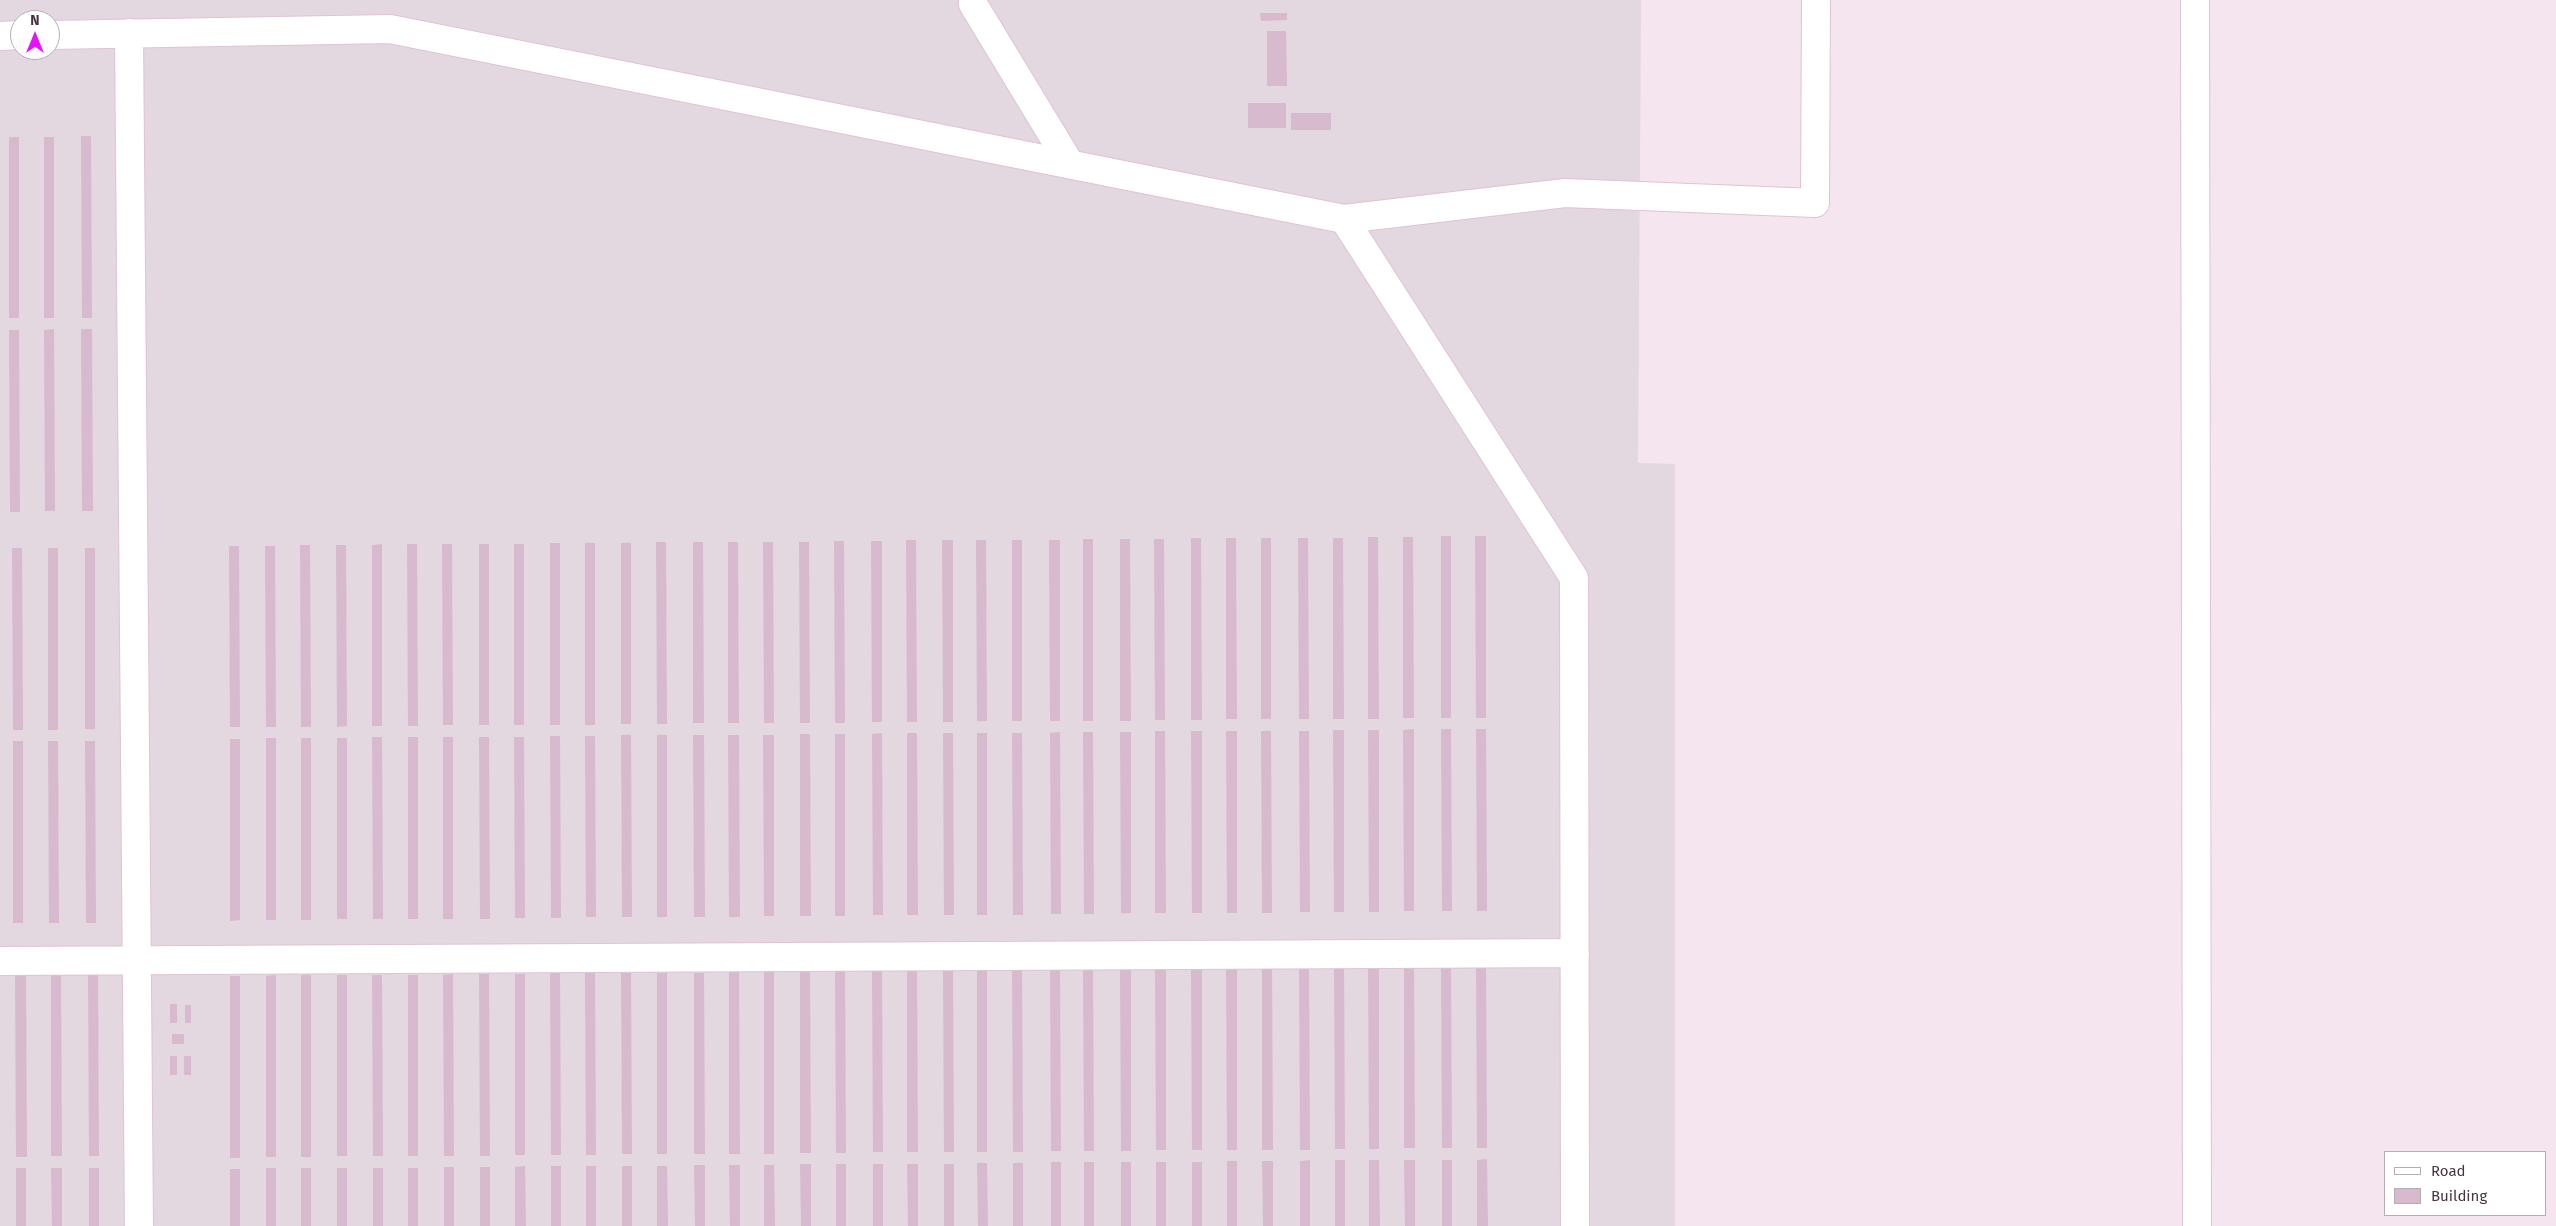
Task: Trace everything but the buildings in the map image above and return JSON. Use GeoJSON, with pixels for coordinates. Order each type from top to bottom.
{"type":"FeatureCollection","features":[{"type":"Feature","properties":{"kind":"lane"},"geometry":{"type":"LineString","coordinates":[[973,0],[973,4],[1070,164]]}},
{"type":"Feature","properties":{"kind":"lane"},"geometry":{"type":"LineString","coordinates":[[60,35],[390,29],[1344,218],[1565,193],[1815,203],[1816,0]]}},
{"type":"Feature","properties":{"kind":"lane"},"geometry":{"type":"LineString","coordinates":[[2195,0],[2197,1226]]}},
{"type":"Feature","properties":{"kind":"lane"},"geometry":{"type":"LineString","coordinates":[[129,33],[139,1226]]}},
{"type":"Feature","properties":{"kind":"lane"},"geometry":{"type":"LineString","coordinates":[[1344,218],[1574,578],[1575,1226]]}},
{"type":"Feature","properties":{"kind":"lane"},"geometry":{"type":"LineString","coordinates":[[0,960],[1575,952]]}},
{"type":"Feature","properties":{"kind":"shaded area"},"geometry":{"type":"Polygon","coordinates":[[[0,0],[1641,0],[1638,463],[1675,464],[1675,1226],[0,1226],[0,0]]]}}]}
